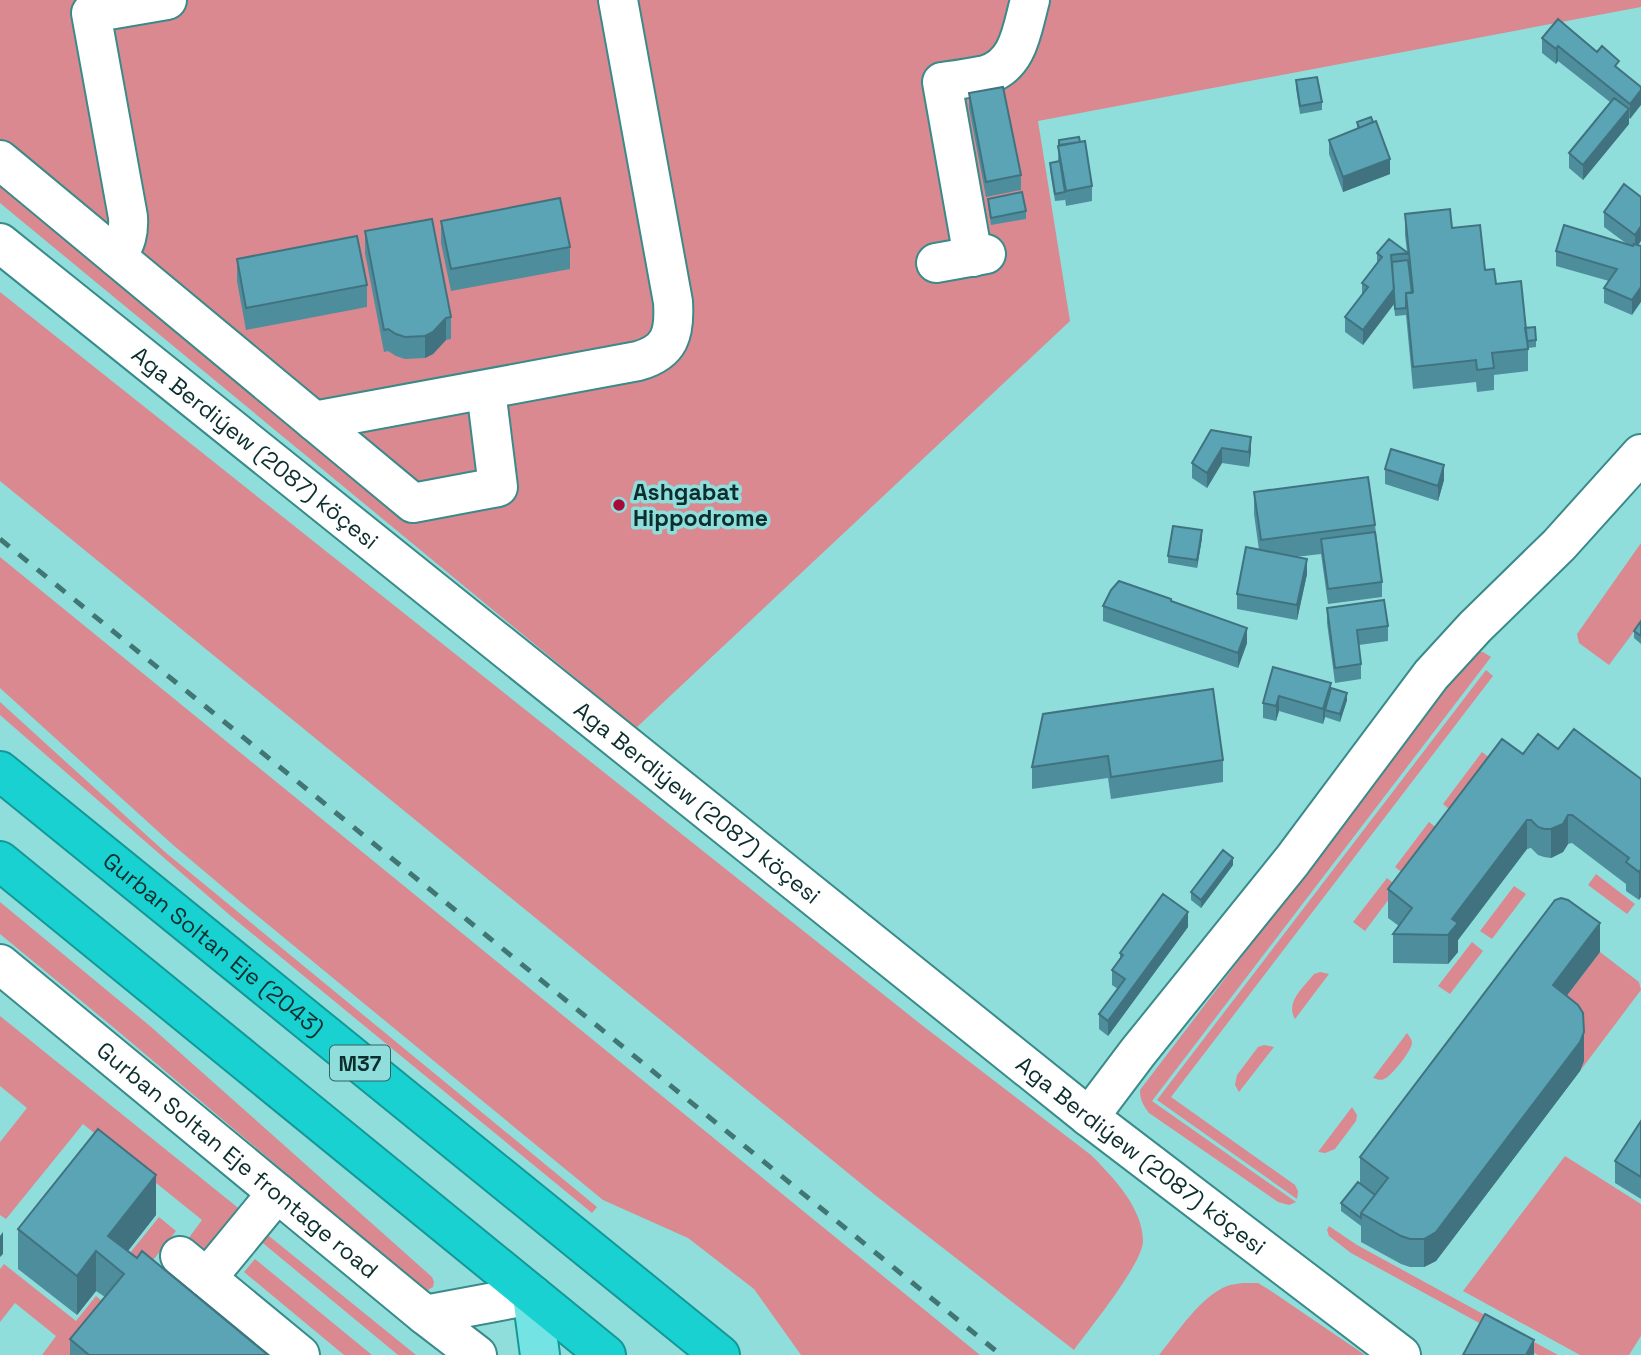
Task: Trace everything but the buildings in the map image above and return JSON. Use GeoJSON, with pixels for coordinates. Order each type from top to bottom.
{"type":"FeatureCollection","features":[{"type":"Feature","properties":{"kind":"highway","name":"Gurban Soltan Eje (2043)"},"geometry":{"type":"LineString","coordinates":[[0,771],[720,1355]]}},
{"type":"Feature","properties":{"kind":"highway"},"geometry":{"type":"LineString","coordinates":[[0,861],[606,1355]]}},
{"type":"Feature","properties":{"kind":"main road"},"geometry":{"type":"LineString","coordinates":[[532,1295],[540,1355]]}},
{"type":"Feature","properties":{"kind":"street"},"geometry":{"type":"LineString","coordinates":[[117,257],[126,244],[129,232],[128,217],[91,13],[113,5],[167,0]]}},
{"type":"Feature","properties":{"kind":"street"},"geometry":{"type":"LineString","coordinates":[[314,421],[652,357],[667,344],[673,303],[618,0]]}},
{"type":"Feature","properties":{"kind":"street"},"geometry":{"type":"LineString","coordinates":[[965,258],[942,82],[986,75],[1002,67],[1016,47],[1030,0]]}},
{"type":"Feature","properties":{"kind":"street"},"geometry":{"type":"LineString","coordinates":[[0,160],[413,503],[498,487],[486,390]]}},
{"type":"Feature","properties":{"kind":"street","name":"Aga Berdiýew (2087) köçesi"},"geometry":{"type":"LineString","coordinates":[[0,243],[1089,1116],[1401,1355]]}},
{"type":"Feature","properties":{"kind":"street"},"geometry":{"type":"LineString","coordinates":[[1089,1116],[1292,861],[1431,675],[1475,627],[1559,545],[1641,454]]}},
{"type":"Feature","properties":{"kind":"street","name":"Gurban Soltan Eje frontage road"},"geometry":{"type":"LineString","coordinates":[[0,964],[477,1355]]}},
{"type":"Feature","properties":{"kind":"street"},"geometry":{"type":"LineString","coordinates":[[277,1193],[194,1267],[300,1355]]}},
{"type":"Feature","properties":{"kind":"street"},"geometry":{"type":"LineString","coordinates":[[425,1315],[532,1295]]}},
{"type":"Feature","properties":{"kind":"shaded area","name":"Ashgabat Hippodrome"},"geometry":{"type":"Polygon","coordinates":[[[0,0],[1641,0],[1641,7],[1038,121],[1070,321],[636,728],[0,203],[0,0]]]}},
{"type":"Feature","properties":{"kind":"shaded area"},"geometry":{"type":"Polygon","coordinates":[[[0,292],[923,1026],[1091,1155],[1117,1183],[1132,1205],[1142,1229],[1143,1241],[1141,1251],[1125,1279],[1074,1350],[875,1195],[0,481],[0,292]]]}},
{"type":"Feature","properties":{"kind":"shaded area"},"geometry":{"type":"Polygon","coordinates":[[[1641,543],[1641,622],[1609,665],[1579,643],[1577,634],[1641,543]]]}},
{"type":"Feature","properties":{"kind":"shaded area"},"geometry":{"type":"Polygon","coordinates":[[[0,557],[980,1355],[801,1355],[754,1289],[688,1238],[603,1200],[172,844],[0,688],[0,557]]]}},
{"type":"Feature","properties":{"kind":"shaded area"},"geometry":{"type":"Polygon","coordinates":[[[1478,652],[1491,657],[1152,1101],[1296,1202],[1289,1205],[1278,1202],[1149,1113],[1142,1102],[1140,1090],[1470,657],[1478,652]]]}},
{"type":"Feature","properties":{"kind":"shaded area"},"geometry":{"type":"Polygon","coordinates":[[[1486,670],[1493,676],[1171,1097],[1295,1185],[1298,1191],[1297,1199],[1157,1100],[1486,670]]]}},
{"type":"Feature","properties":{"kind":"shaded area"},"geometry":{"type":"Polygon","coordinates":[[[0,702],[165,852],[597,1207],[592,1213],[232,917],[0,715],[0,702]]]}},
{"type":"Feature","properties":{"kind":"shaded area"},"geometry":{"type":"Polygon","coordinates":[[[1482,752],[1494,761],[1454,813],[1443,804],[1482,752]]]}},
{"type":"Feature","properties":{"kind":"shaded area"},"geometry":{"type":"Polygon","coordinates":[[[1429,822],[1441,831],[1407,876],[1395,867],[1429,822]]]}},
{"type":"Feature","properties":{"kind":"shaded area"},"geometry":{"type":"Polygon","coordinates":[[[1596,874],[1635,904],[1627,914],[1588,885],[1596,874]]]}},
{"type":"Feature","properties":{"kind":"shaded area"},"geometry":{"type":"Polygon","coordinates":[[[1387,878],[1398,887],[1365,931],[1353,922],[1387,878]]]}},
{"type":"Feature","properties":{"kind":"shaded area"},"geometry":{"type":"Polygon","coordinates":[[[1514,886],[1526,894],[1492,939],[1480,931],[1514,886]]]}},
{"type":"Feature","properties":{"kind":"shaded area"},"geometry":{"type":"Polygon","coordinates":[[[0,902],[150,1026],[432,1277],[433,1287],[428,1290],[422,1288],[0,934],[0,902]]]}},
{"type":"Feature","properties":{"kind":"shaded area"},"geometry":{"type":"Polygon","coordinates":[[[1472,942],[1483,951],[1450,994],[1438,986],[1472,942]]]}},
{"type":"Feature","properties":{"kind":"shaded area"},"geometry":{"type":"Polygon","coordinates":[[[1600,952],[1639,982],[1641,990],[1580,1071],[1584,1061],[1583,1041],[1553,1014],[1600,952]]]}},
{"type":"Feature","properties":{"kind":"shaded area"},"geometry":{"type":"Polygon","coordinates":[[[1314,974],[1329,974],[1295,1019],[1292,1007],[1297,995],[1314,974]]]}},
{"type":"Feature","properties":{"kind":"shaded area"},"geometry":{"type":"Polygon","coordinates":[[[0,1016],[242,1211],[207,1255],[188,1239],[202,1220],[83,1124],[6,1219],[0,1215],[0,1142],[27,1108],[0,1086],[0,1016]]]}},
{"type":"Feature","properties":{"kind":"shaded area"},"geometry":{"type":"Polygon","coordinates":[[[1407,1033],[1412,1043],[1401,1063],[1384,1079],[1373,1078],[1407,1033]]]}},
{"type":"Feature","properties":{"kind":"shaded area"},"geometry":{"type":"Polygon","coordinates":[[[1258,1047],[1274,1047],[1239,1092],[1235,1085],[1237,1075],[1258,1047]]]}},
{"type":"Feature","properties":{"kind":"shaded area"},"geometry":{"type":"Polygon","coordinates":[[[1352,1107],[1357,1115],[1356,1121],[1335,1149],[1325,1153],[1318,1152],[1352,1107]]]}},
{"type":"Feature","properties":{"kind":"shaded area"},"geometry":{"type":"Polygon","coordinates":[[[1565,1156],[1641,1204],[1641,1336],[1629,1355],[1580,1355],[1463,1291],[1565,1156]]]}},
{"type":"Feature","properties":{"kind":"shaded area"},"geometry":{"type":"Polygon","coordinates":[[[159,1217],[176,1231],[131,1288],[113,1274],[159,1217]]]}},
{"type":"Feature","properties":{"kind":"shaded area"},"geometry":{"type":"Polygon","coordinates":[[[1329,1226],[1357,1245],[1558,1355],[1538,1355],[1351,1253],[1329,1236],[1329,1226]]]}},
{"type":"Feature","properties":{"kind":"shaded area"},"geometry":{"type":"Polygon","coordinates":[[[264,1232],[416,1355],[398,1355],[258,1239],[264,1232]]]}},
{"type":"Feature","properties":{"kind":"shaded area"},"geometry":{"type":"Polygon","coordinates":[[[255,1259],[372,1355],[344,1355],[244,1272],[255,1259]]]}},
{"type":"Feature","properties":{"kind":"shaded area"},"geometry":{"type":"Polygon","coordinates":[[[4,1264],[76,1321],[96,1296],[113,1310],[77,1355],[42,1355],[56,1336],[15,1303],[0,1322],[0,1269],[4,1264]]]}},
{"type":"Feature","properties":{"kind":"shaded area"},"geometry":{"type":"Polygon","coordinates":[[[1258,1283],[1365,1355],[1159,1355],[1208,1298],[1227,1286],[1258,1283]]]}},
{"type":"Feature","properties":{"kind":"railway"},"geometry":{"type":"LineString","coordinates":[[0,539],[1001,1355]]}},
{"type":"Feature","properties":{"kind":"place","name":"Ashgabat Hippodrome"},"geometry":{"type":"Point","coordinates":[619,505]}}]}
